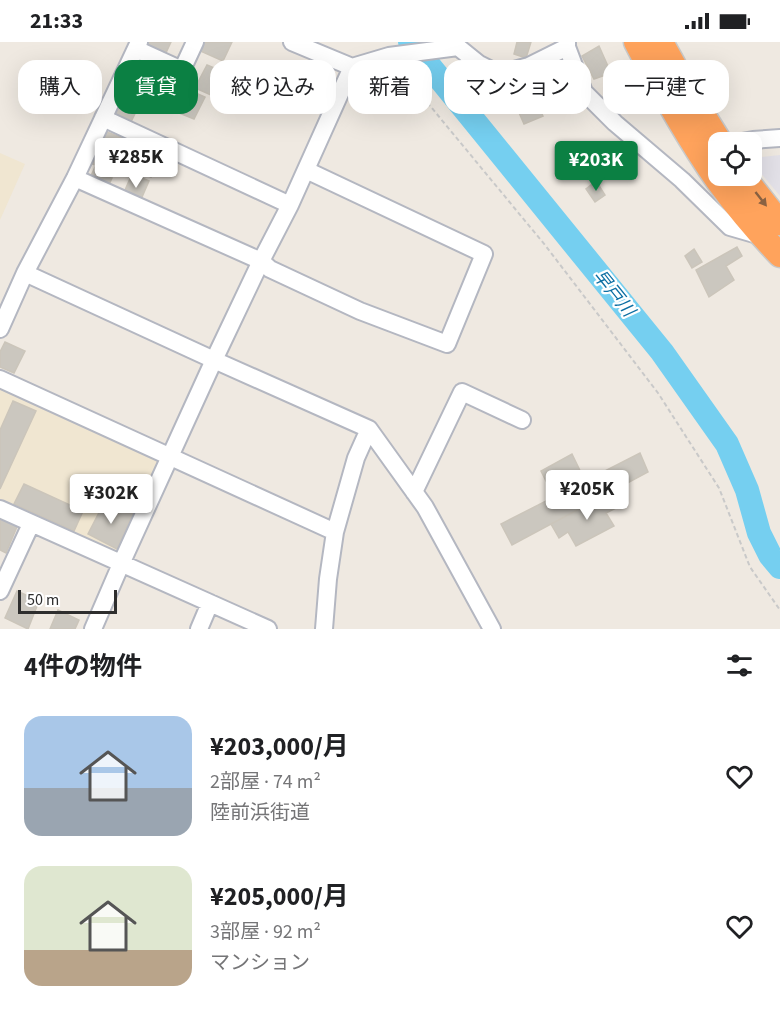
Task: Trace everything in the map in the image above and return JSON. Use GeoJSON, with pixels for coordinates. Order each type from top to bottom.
{"type":"FeatureCollection","features":[{"type":"Feature","properties":{"kind":"highway"},"geometry":{"type":"LineString","coordinates":[[636,42],[673,110],[708,151]]}},
{"type":"Feature","properties":{"kind":"highway"},"geometry":{"type":"LineString","coordinates":[[661,42],[714,132]]}},
{"type":"Feature","properties":{"kind":"highway"},"geometry":{"type":"LineString","coordinates":[[727,186],[734,201],[771,230]]}},
{"type":"Feature","properties":{"kind":"highway"},"geometry":{"type":"LineString","coordinates":[[748,186],[771,230],[780,255]]}},
{"type":"Feature","properties":{"kind":"street"},"geometry":{"type":"LineString","coordinates":[[0,329],[25,273],[104,118],[137,45],[182,70],[195,42]]}},
{"type":"Feature","properties":{"kind":"street"},"geometry":{"type":"LineString","coordinates":[[292,42],[348,65]]}},
{"type":"Feature","properties":{"kind":"street"},"geometry":{"type":"LineString","coordinates":[[375,60],[458,47],[479,64],[499,74],[529,66],[567,45],[584,92],[615,123],[682,180],[730,227],[771,230]]}},
{"type":"Feature","properties":{"kind":"street"},"geometry":{"type":"LineString","coordinates":[[93,629],[214,360],[290,205],[348,76]]}},
{"type":"Feature","properties":{"kind":"street"},"geometry":{"type":"LineString","coordinates":[[104,118],[290,205]]}},
{"type":"Feature","properties":{"kind":"street"},"geometry":{"type":"LineString","coordinates":[[762,139],[780,138]]}},
{"type":"Feature","properties":{"kind":"street"},"geometry":{"type":"LineString","coordinates":[[75,178],[261,261],[270,269],[360,311],[447,344],[484,254],[306,170]]}},
{"type":"Feature","properties":{"kind":"street"},"geometry":{"type":"LineString","coordinates":[[25,273],[369,429],[425,507],[492,629]]}},
{"type":"Feature","properties":{"kind":"street"},"geometry":{"type":"LineString","coordinates":[[0,379],[335,532]]}},
{"type":"Feature","properties":{"kind":"street"},"geometry":{"type":"LineString","coordinates":[[414,492],[462,392],[522,420]]}},
{"type":"Feature","properties":{"kind":"street"},"geometry":{"type":"LineString","coordinates":[[324,629],[335,532],[356,458],[369,429]]}},
{"type":"Feature","properties":{"kind":"street"},"geometry":{"type":"LineString","coordinates":[[0,509],[268,629]]}},
{"type":"Feature","properties":{"kind":"street"},"geometry":{"type":"LineString","coordinates":[[0,591],[31,524]]}},
{"type":"Feature","properties":{"kind":"street"},"geometry":{"type":"LineString","coordinates":[[199,629],[210,603]]}},
{"type":"Feature","properties":{"kind":"path"},"geometry":{"type":"LineString","coordinates":[[385,57],[431,106],[545,245],[658,393],[719,488],[750,567],[780,610]]}},
{"type":"Feature","properties":{"kind":"shaded area"},"geometry":{"type":"Polygon","coordinates":[[[0,153],[25,164],[0,220],[0,153]]]}},
{"type":"Feature","properties":{"kind":"shaded area"},"geometry":{"type":"Polygon","coordinates":[[[780,155],[780,196],[762,175],[762,157],[780,155]]]}},
{"type":"Feature","properties":{"kind":"shaded area"},"geometry":{"type":"Polygon","coordinates":[[[0,383],[164,458],[118,554],[0,501],[0,383]]]}},
{"type":"Feature","properties":{"kind":"building"},"geometry":{"type":"Polygon","coordinates":[[[143,42],[171,42],[164,57],[141,46],[143,42]]]}},
{"type":"Feature","properties":{"kind":"building"},"geometry":{"type":"Polygon","coordinates":[[[202,42],[232,42],[223,60],[198,50],[202,42]]]}},
{"type":"Feature","properties":{"kind":"building"},"geometry":{"type":"Polygon","coordinates":[[[517,42],[531,42],[526,58],[514,54],[517,42]]]}},
{"type":"Feature","properties":{"kind":"building"},"geometry":{"type":"Polygon","coordinates":[[[599,46],[605,60],[603,60],[603,76],[594,79],[591,73],[591,60],[584,60],[582,56],[599,46]]]}},
{"type":"Feature","properties":{"kind":"building"},"geometry":{"type":"Polygon","coordinates":[[[207,65],[210,66],[210,95],[198,89],[198,82],[207,65]]]}},
{"type":"Feature","properties":{"kind":"building"},"geometry":{"type":"Polygon","coordinates":[[[198,94],[205,97],[198,111],[198,94]]]}},
{"type":"Feature","properties":{"kind":"building"},"geometry":{"type":"Polygon","coordinates":[[[114,105],[114,114],[135,114],[129,126],[109,117],[114,105]]]}},
{"type":"Feature","properties":{"kind":"building"},"geometry":{"type":"Polygon","coordinates":[[[182,114],[196,114],[194,119],[182,114]]]}},
{"type":"Feature","properties":{"kind":"building"},"geometry":{"type":"Polygon","coordinates":[[[520,114],[542,114],[543,116],[524,124],[520,114]]]}},
{"type":"Feature","properties":{"kind":"building"},"geometry":{"type":"Polygon","coordinates":[[[99,129],[133,142],[125,160],[92,145],[99,129]]]}},
{"type":"Feature","properties":{"kind":"building"},"geometry":{"type":"Polygon","coordinates":[[[143,149],[160,155],[151,177],[133,170],[143,149]]]}},
{"type":"Feature","properties":{"kind":"building"},"geometry":{"type":"Polygon","coordinates":[[[97,153],[113,161],[107,177],[112,178],[106,191],[88,182],[96,165],[92,164],[97,153]]]}},
{"type":"Feature","properties":{"kind":"building"},"geometry":{"type":"Polygon","coordinates":[[[132,174],[149,181],[139,204],[122,197],[132,174]]]}},
{"type":"Feature","properties":{"kind":"building"},"geometry":{"type":"Polygon","coordinates":[[[596,181],[605,195],[595,202],[586,189],[596,181]]]}},
{"type":"Feature","properties":{"kind":"building"},"geometry":{"type":"Polygon","coordinates":[[[737,247],[742,256],[726,266],[734,280],[709,297],[696,270],[737,247]]]}},
{"type":"Feature","properties":{"kind":"building"},"geometry":{"type":"Polygon","coordinates":[[[694,249],[702,262],[692,268],[685,256],[694,249]]]}},
{"type":"Feature","properties":{"kind":"building"},"geometry":{"type":"Polygon","coordinates":[[[5,342],[25,351],[14,373],[0,367],[0,352],[5,342]]]}},
{"type":"Feature","properties":{"kind":"building"},"geometry":{"type":"Polygon","coordinates":[[[13,401],[36,411],[0,489],[0,430],[13,401]]]}},
{"type":"Feature","properties":{"kind":"building"},"geometry":{"type":"Polygon","coordinates":[[[640,453],[648,472],[512,545],[501,524],[640,453]]]}},
{"type":"Feature","properties":{"kind":"building"},"geometry":{"type":"Polygon","coordinates":[[[572,454],[585,481],[554,497],[541,471],[572,454]]]}},
{"type":"Feature","properties":{"kind":"building"},"geometry":{"type":"Polygon","coordinates":[[[24,484],[83,511],[74,531],[14,504],[24,484]]]}},
{"type":"Feature","properties":{"kind":"building"},"geometry":{"type":"Polygon","coordinates":[[[607,494],[618,507],[606,513],[614,526],[576,546],[568,532],[559,538],[551,524],[607,494]]]}},
{"type":"Feature","properties":{"kind":"building"},"geometry":{"type":"Polygon","coordinates":[[[105,501],[133,513],[117,549],[88,534],[105,501]]]}},
{"type":"Feature","properties":{"kind":"building"},"geometry":{"type":"Polygon","coordinates":[[[0,514],[19,522],[6,553],[0,550],[0,514]]]}},
{"type":"Feature","properties":{"kind":"building"},"geometry":{"type":"Polygon","coordinates":[[[17,591],[39,601],[28,629],[5,618],[17,591]]]}},
{"type":"Feature","properties":{"kind":"building"},"geometry":{"type":"Polygon","coordinates":[[[58,610],[79,620],[75,629],[50,629],[58,610]]]}},
{"type":"Feature","properties":{"kind":"waterway","name":"早戸川"},"geometry":{"type":"LineString","coordinates":[[410,42],[662,352],[727,444],[747,490],[759,533],[770,555],[780,567]]}}]}
